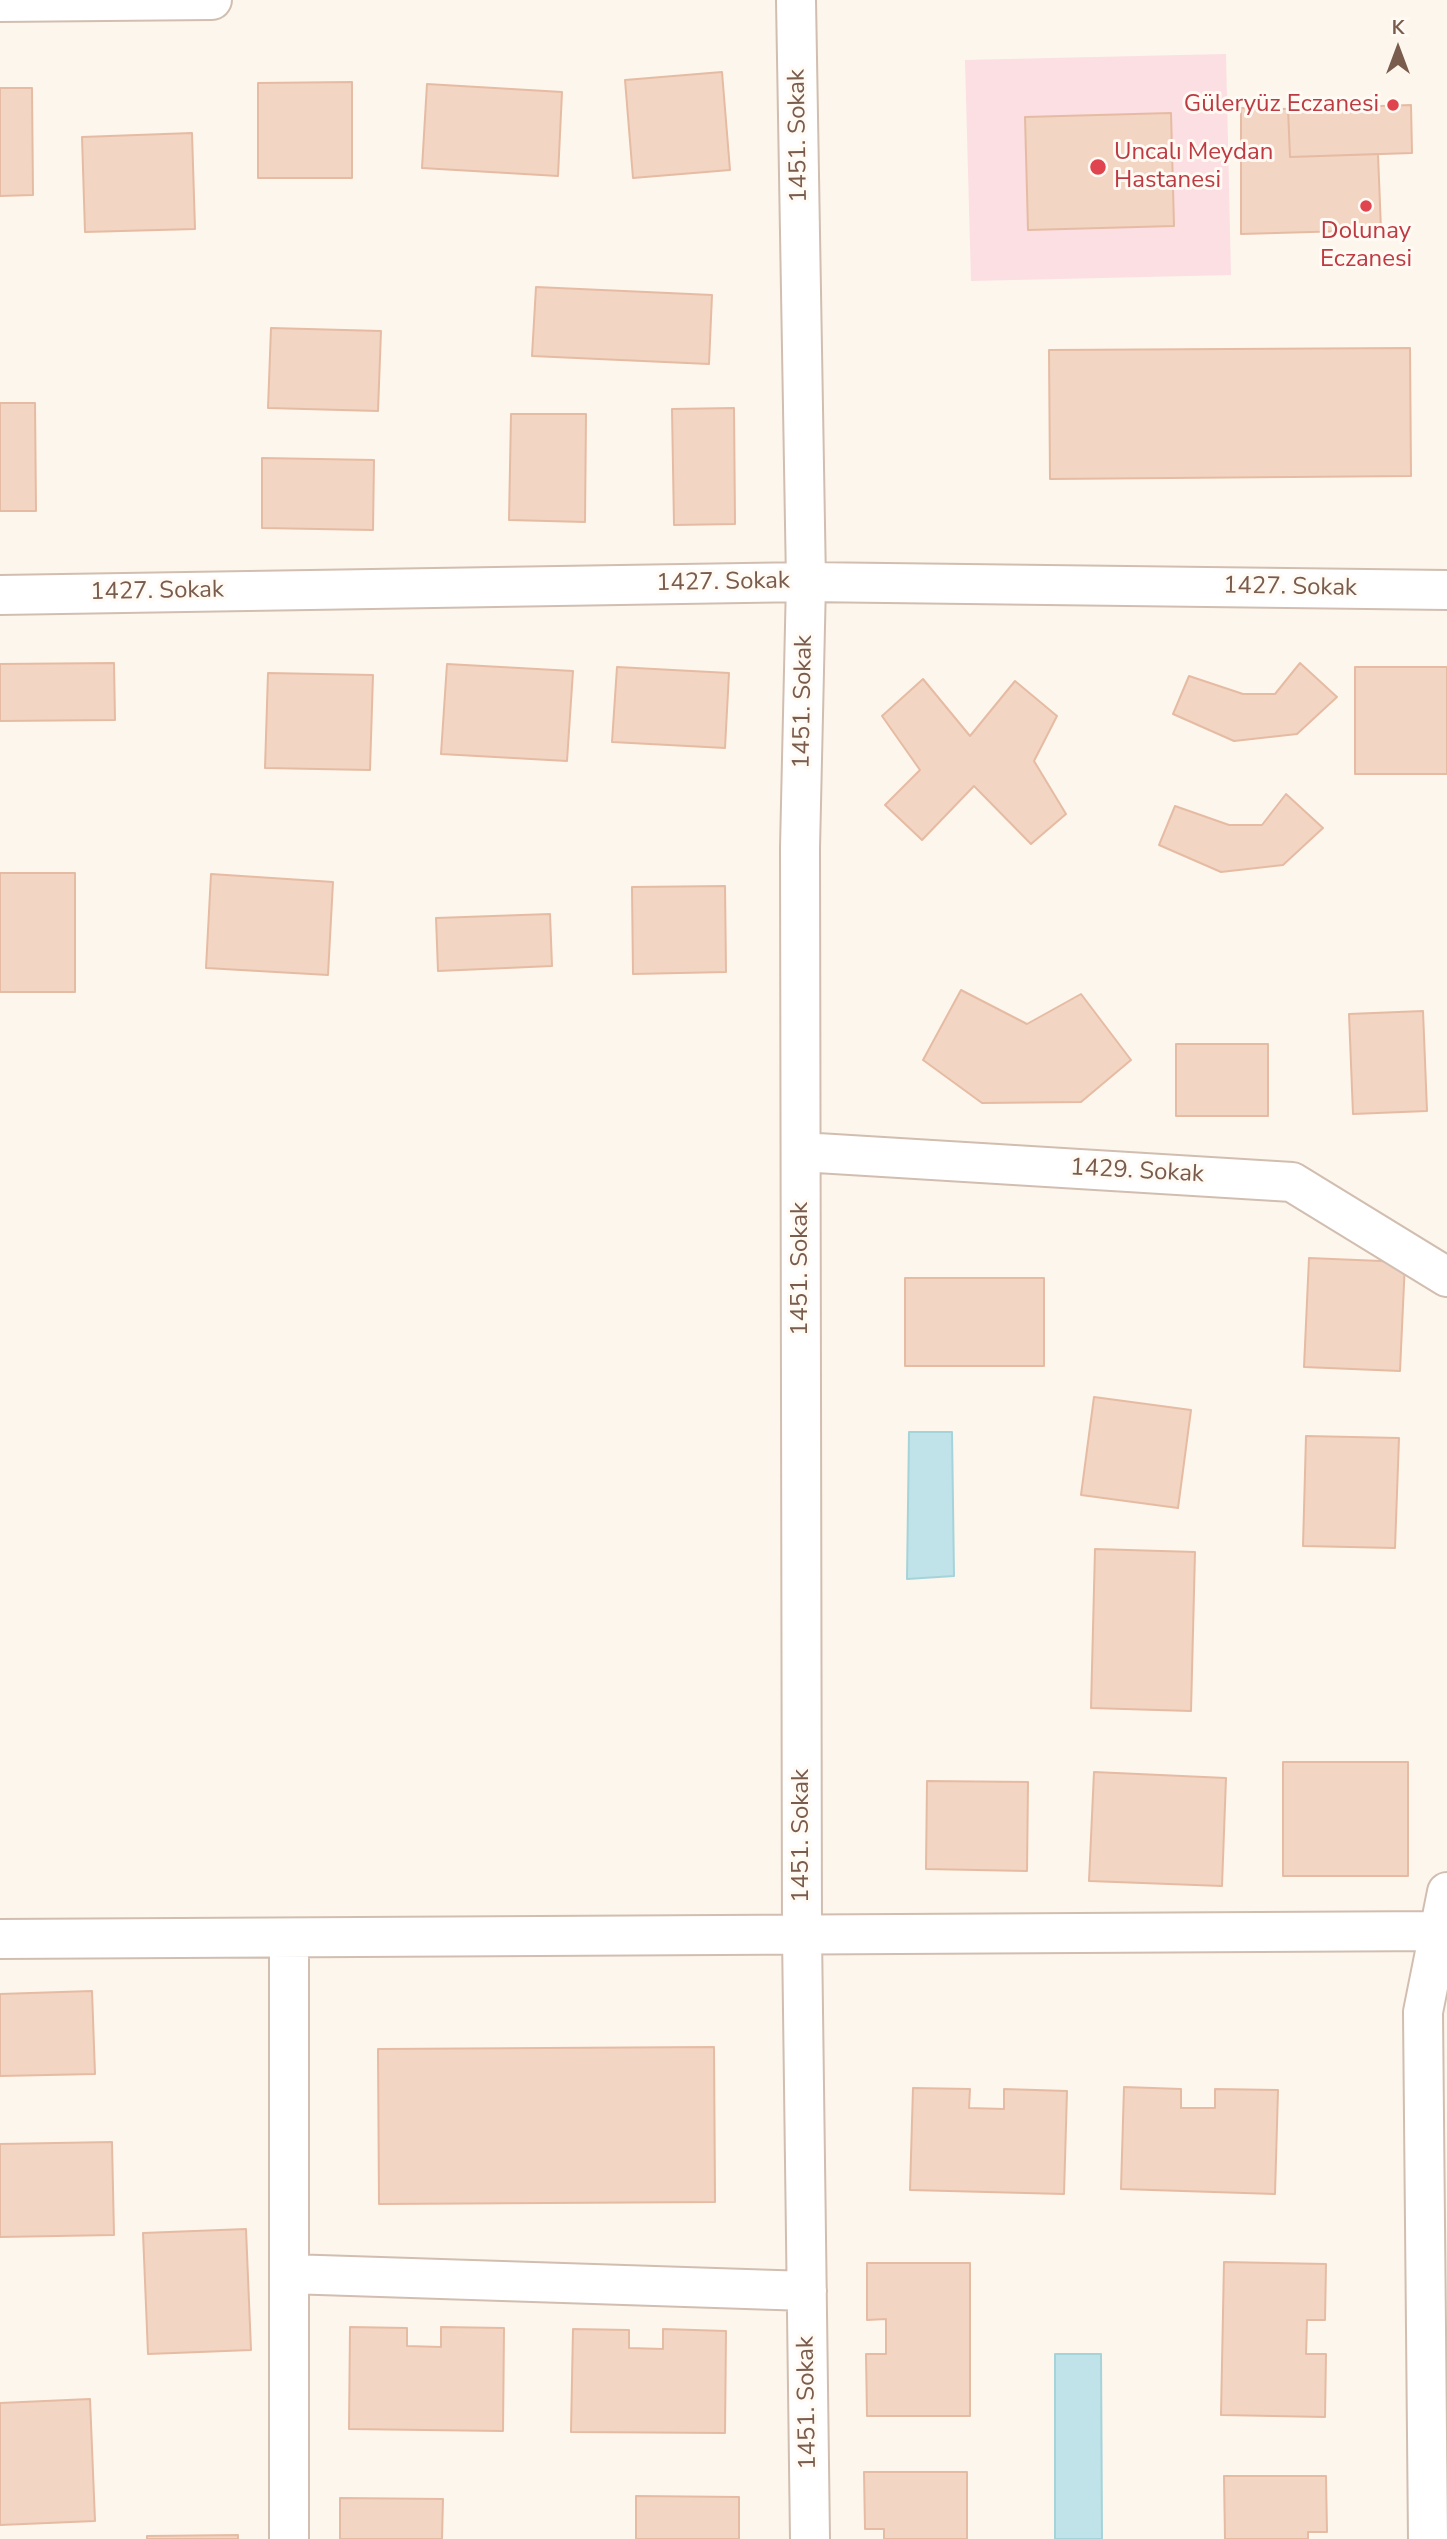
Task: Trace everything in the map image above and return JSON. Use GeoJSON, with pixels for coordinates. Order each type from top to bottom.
{"type":"FeatureCollection","features":[{"type":"Feature","properties":{"kind":"street"},"geometry":{"type":"LineString","coordinates":[[0,2],[212,0]]}},
{"type":"Feature","properties":{"kind":"street","name":"1451. Sokak"},"geometry":{"type":"LineString","coordinates":[[796,0],[806,582],[800,848],[802,1936],[810,2539]]}},
{"type":"Feature","properties":{"kind":"street","name":"1427. Sokak"},"geometry":{"type":"LineString","coordinates":[[0,595],[806,582],[1447,590]]}},
{"type":"Feature","properties":{"kind":"street","name":"1429. Sokak"},"geometry":{"type":"LineString","coordinates":[[801,1152],[1292,1182],[1447,1277]]}},
{"type":"Feature","properties":{"kind":"street"},"geometry":{"type":"LineString","coordinates":[[1428,2539],[1436,2295],[1423,2012],[1447,1892]]}},
{"type":"Feature","properties":{"kind":"street"},"geometry":{"type":"LineString","coordinates":[[0,1939],[1439,1931]]}},
{"type":"Feature","properties":{"kind":"street"},"geometry":{"type":"LineString","coordinates":[[289,1938],[289,2539]]}},
{"type":"Feature","properties":{"kind":"street"},"geometry":{"type":"LineString","coordinates":[[289,2274],[807,2291]]}},
{"type":"Feature","properties":{"kind":"shaded area","name":"Uncalı Meydan Hastanesi"},"geometry":{"type":"Polygon","coordinates":[[[1226,54],[1231,275],[971,281],[965,60],[1226,54]]]}},
{"type":"Feature","properties":{"kind":"water"},"geometry":{"type":"Polygon","coordinates":[[[909,1432],[952,1432],[954,1576],[907,1579],[909,1432]]]}},
{"type":"Feature","properties":{"kind":"water"},"geometry":{"type":"Polygon","coordinates":[[[1055,2354],[1101,2354],[1102,2539],[1055,2539],[1055,2354]]]}},
{"type":"Feature","properties":{"kind":"building"},"geometry":{"type":"Polygon","coordinates":[[[722,72],[730,170],[633,178],[625,80],[722,72]]]}},
{"type":"Feature","properties":{"kind":"building"},"geometry":{"type":"Polygon","coordinates":[[[352,82],[352,178],[258,178],[258,83],[352,82]]]}},
{"type":"Feature","properties":{"kind":"building"},"geometry":{"type":"Polygon","coordinates":[[[427,84],[562,92],[558,176],[422,168],[427,84]]]}},
{"type":"Feature","properties":{"kind":"building"},"geometry":{"type":"Polygon","coordinates":[[[0,88],[32,88],[33,195],[0,196],[0,88]]]}},
{"type":"Feature","properties":{"kind":"building"},"geometry":{"type":"Polygon","coordinates":[[[1411,105],[1412,153],[1290,157],[1288,109],[1411,105]]]}},
{"type":"Feature","properties":{"kind":"building"},"geometry":{"type":"Polygon","coordinates":[[[1241,108],[1288,109],[1290,157],[1378,154],[1381,230],[1241,234],[1241,108]]]}},
{"type":"Feature","properties":{"kind":"building"},"geometry":{"type":"Polygon","coordinates":[[[1171,113],[1174,226],[1028,230],[1025,117],[1171,113]]]}},
{"type":"Feature","properties":{"kind":"building"},"geometry":{"type":"Polygon","coordinates":[[[192,133],[195,229],[85,232],[82,137],[192,133]]]}},
{"type":"Feature","properties":{"kind":"building"},"geometry":{"type":"Polygon","coordinates":[[[536,287],[712,295],[709,364],[532,356],[536,287]]]}},
{"type":"Feature","properties":{"kind":"building"},"geometry":{"type":"Polygon","coordinates":[[[271,328],[381,331],[378,411],[268,408],[271,328]]]}},
{"type":"Feature","properties":{"kind":"building"},"geometry":{"type":"Polygon","coordinates":[[[1410,348],[1411,476],[1050,479],[1049,350],[1410,348]]]}},
{"type":"Feature","properties":{"kind":"building"},"geometry":{"type":"Polygon","coordinates":[[[0,403],[35,403],[36,511],[0,511],[0,403]]]}},
{"type":"Feature","properties":{"kind":"building"},"geometry":{"type":"Polygon","coordinates":[[[734,408],[735,524],[674,525],[672,409],[734,408]]]}},
{"type":"Feature","properties":{"kind":"building"},"geometry":{"type":"Polygon","coordinates":[[[511,414],[586,414],[585,522],[509,520],[511,414]]]}},
{"type":"Feature","properties":{"kind":"building"},"geometry":{"type":"Polygon","coordinates":[[[262,458],[374,460],[373,530],[262,528],[262,458]]]}},
{"type":"Feature","properties":{"kind":"building"},"geometry":{"type":"Polygon","coordinates":[[[114,663],[115,720],[0,721],[0,664],[114,663]]]}},
{"type":"Feature","properties":{"kind":"building"},"geometry":{"type":"Polygon","coordinates":[[[1300,663],[1337,697],[1297,734],[1234,741],[1173,714],[1189,676],[1243,694],[1275,694],[1300,663]]]}},
{"type":"Feature","properties":{"kind":"building"},"geometry":{"type":"Polygon","coordinates":[[[447,664],[573,671],[567,761],[441,754],[447,664]]]}},
{"type":"Feature","properties":{"kind":"building"},"geometry":{"type":"Polygon","coordinates":[[[617,667],[729,673],[725,748],[612,742],[617,667]]]}},
{"type":"Feature","properties":{"kind":"building"},"geometry":{"type":"Polygon","coordinates":[[[1355,667],[1447,667],[1447,774],[1355,774],[1355,667]]]}},
{"type":"Feature","properties":{"kind":"building"},"geometry":{"type":"Polygon","coordinates":[[[268,673],[373,675],[370,770],[265,768],[268,673]]]}},
{"type":"Feature","properties":{"kind":"building"},"geometry":{"type":"Polygon","coordinates":[[[923,679],[970,736],[1015,681],[1057,716],[1034,761],[1066,814],[1031,844],[974,786],[922,840],[885,805],[920,770],[882,716],[923,679]]]}},
{"type":"Feature","properties":{"kind":"building"},"geometry":{"type":"Polygon","coordinates":[[[1286,794],[1323,828],[1283,865],[1221,872],[1159,845],[1175,806],[1229,825],[1262,825],[1286,794]]]}},
{"type":"Feature","properties":{"kind":"building"},"geometry":{"type":"Polygon","coordinates":[[[0,873],[75,873],[75,992],[0,992],[0,873]]]}},
{"type":"Feature","properties":{"kind":"building"},"geometry":{"type":"Polygon","coordinates":[[[211,874],[333,882],[328,975],[206,968],[211,874]]]}},
{"type":"Feature","properties":{"kind":"building"},"geometry":{"type":"Polygon","coordinates":[[[725,886],[726,972],[633,974],[632,887],[725,886]]]}},
{"type":"Feature","properties":{"kind":"building"},"geometry":{"type":"Polygon","coordinates":[[[550,914],[552,966],[438,971],[436,918],[550,914]]]}},
{"type":"Feature","properties":{"kind":"building"},"geometry":{"type":"Polygon","coordinates":[[[961,990],[1027,1024],[1081,994],[1131,1060],[1081,1102],[982,1103],[923,1060],[961,990]]]}},
{"type":"Feature","properties":{"kind":"building"},"geometry":{"type":"Polygon","coordinates":[[[1423,1011],[1427,1111],[1353,1114],[1349,1014],[1423,1011]]]}},
{"type":"Feature","properties":{"kind":"building"},"geometry":{"type":"Polygon","coordinates":[[[1176,1044],[1268,1044],[1268,1116],[1176,1116],[1176,1044]]]}},
{"type":"Feature","properties":{"kind":"building"},"geometry":{"type":"Polygon","coordinates":[[[1309,1258],[1405,1262],[1400,1371],[1304,1367],[1309,1258]]]}},
{"type":"Feature","properties":{"kind":"building"},"geometry":{"type":"Polygon","coordinates":[[[905,1278],[1044,1278],[1044,1366],[905,1366],[905,1278]]]}},
{"type":"Feature","properties":{"kind":"building"},"geometry":{"type":"Polygon","coordinates":[[[1094,1397],[1191,1410],[1178,1508],[1081,1495],[1094,1397]]]}},
{"type":"Feature","properties":{"kind":"building"},"geometry":{"type":"Polygon","coordinates":[[[1306,1436],[1399,1438],[1395,1548],[1303,1546],[1306,1436]]]}},
{"type":"Feature","properties":{"kind":"building"},"geometry":{"type":"Polygon","coordinates":[[[1095,1549],[1195,1552],[1191,1711],[1091,1708],[1095,1549]]]}},
{"type":"Feature","properties":{"kind":"building"},"geometry":{"type":"Polygon","coordinates":[[[1283,1762],[1408,1762],[1408,1876],[1283,1876],[1283,1762]]]}},
{"type":"Feature","properties":{"kind":"building"},"geometry":{"type":"Polygon","coordinates":[[[1094,1772],[1226,1778],[1222,1886],[1089,1881],[1094,1772]]]}},
{"type":"Feature","properties":{"kind":"building"},"geometry":{"type":"Polygon","coordinates":[[[927,1781],[1028,1782],[1027,1871],[926,1869],[927,1781]]]}},
{"type":"Feature","properties":{"kind":"building"},"geometry":{"type":"Polygon","coordinates":[[[92,1991],[95,2074],[0,2076],[0,1994],[92,1991]]]}},
{"type":"Feature","properties":{"kind":"building"},"geometry":{"type":"Polygon","coordinates":[[[714,2047],[715,2202],[379,2204],[378,2049],[714,2047]]]}},
{"type":"Feature","properties":{"kind":"building"},"geometry":{"type":"Polygon","coordinates":[[[1124,2087],[1181,2089],[1181,2108],[1215,2108],[1215,2089],[1278,2090],[1275,2194],[1121,2189],[1124,2087]]]}},
{"type":"Feature","properties":{"kind":"building"},"geometry":{"type":"Polygon","coordinates":[[[913,2088],[970,2089],[969,2108],[1004,2109],[1004,2089],[1067,2091],[1064,2194],[910,2190],[913,2088]]]}},
{"type":"Feature","properties":{"kind":"building"},"geometry":{"type":"Polygon","coordinates":[[[112,2142],[114,2235],[0,2237],[0,2144],[112,2142]]]}},
{"type":"Feature","properties":{"kind":"building"},"geometry":{"type":"Polygon","coordinates":[[[246,2229],[251,2350],[148,2354],[143,2233],[246,2229]]]}},
{"type":"Feature","properties":{"kind":"building"},"geometry":{"type":"Polygon","coordinates":[[[1224,2262],[1326,2264],[1325,2320],[1307,2320],[1306,2354],[1326,2354],[1325,2417],[1221,2415],[1224,2262]]]}},
{"type":"Feature","properties":{"kind":"building"},"geometry":{"type":"Polygon","coordinates":[[[867,2263],[970,2263],[970,2416],[867,2416],[866,2354],[886,2354],[886,2319],[867,2320],[867,2263]]]}},
{"type":"Feature","properties":{"kind":"building"},"geometry":{"type":"Polygon","coordinates":[[[350,2327],[407,2328],[407,2346],[441,2347],[441,2327],[504,2328],[503,2431],[349,2429],[350,2327]]]}},
{"type":"Feature","properties":{"kind":"building"},"geometry":{"type":"Polygon","coordinates":[[[573,2329],[629,2330],[629,2348],[663,2349],[663,2329],[726,2331],[725,2433],[571,2432],[573,2329]]]}},
{"type":"Feature","properties":{"kind":"building"},"geometry":{"type":"Polygon","coordinates":[[[90,2399],[95,2521],[0,2525],[0,2403],[90,2399]]]}},
{"type":"Feature","properties":{"kind":"building"},"geometry":{"type":"Polygon","coordinates":[[[864,2472],[967,2472],[967,2539],[884,2539],[884,2529],[865,2529],[864,2472]]]}},
{"type":"Feature","properties":{"kind":"building"},"geometry":{"type":"Polygon","coordinates":[[[1224,2476],[1326,2476],[1327,2532],[1308,2532],[1308,2539],[1225,2539],[1224,2476]]]}},
{"type":"Feature","properties":{"kind":"building"},"geometry":{"type":"Polygon","coordinates":[[[636,2496],[739,2497],[739,2539],[636,2539],[636,2496]]]}},
{"type":"Feature","properties":{"kind":"building"},"geometry":{"type":"Polygon","coordinates":[[[340,2498],[443,2499],[442,2539],[340,2539],[340,2498]]]}},
{"type":"Feature","properties":{"kind":"building"},"geometry":{"type":"Polygon","coordinates":[[[238,2535],[238,2539],[147,2539],[147,2536],[238,2535]]]}},
{"type":"Feature","properties":{"kind":"place","name":"Güleryüz Eczanesi"},"geometry":{"type":"Point","coordinates":[1393,105]}},
{"type":"Feature","properties":{"kind":"place","name":"Uncalı Meydan Hastanesi"},"geometry":{"type":"Point","coordinates":[1098,167]}},
{"type":"Feature","properties":{"kind":"place","name":"Dolunay Eczanesi"},"geometry":{"type":"Point","coordinates":[1366,206]}}]}
